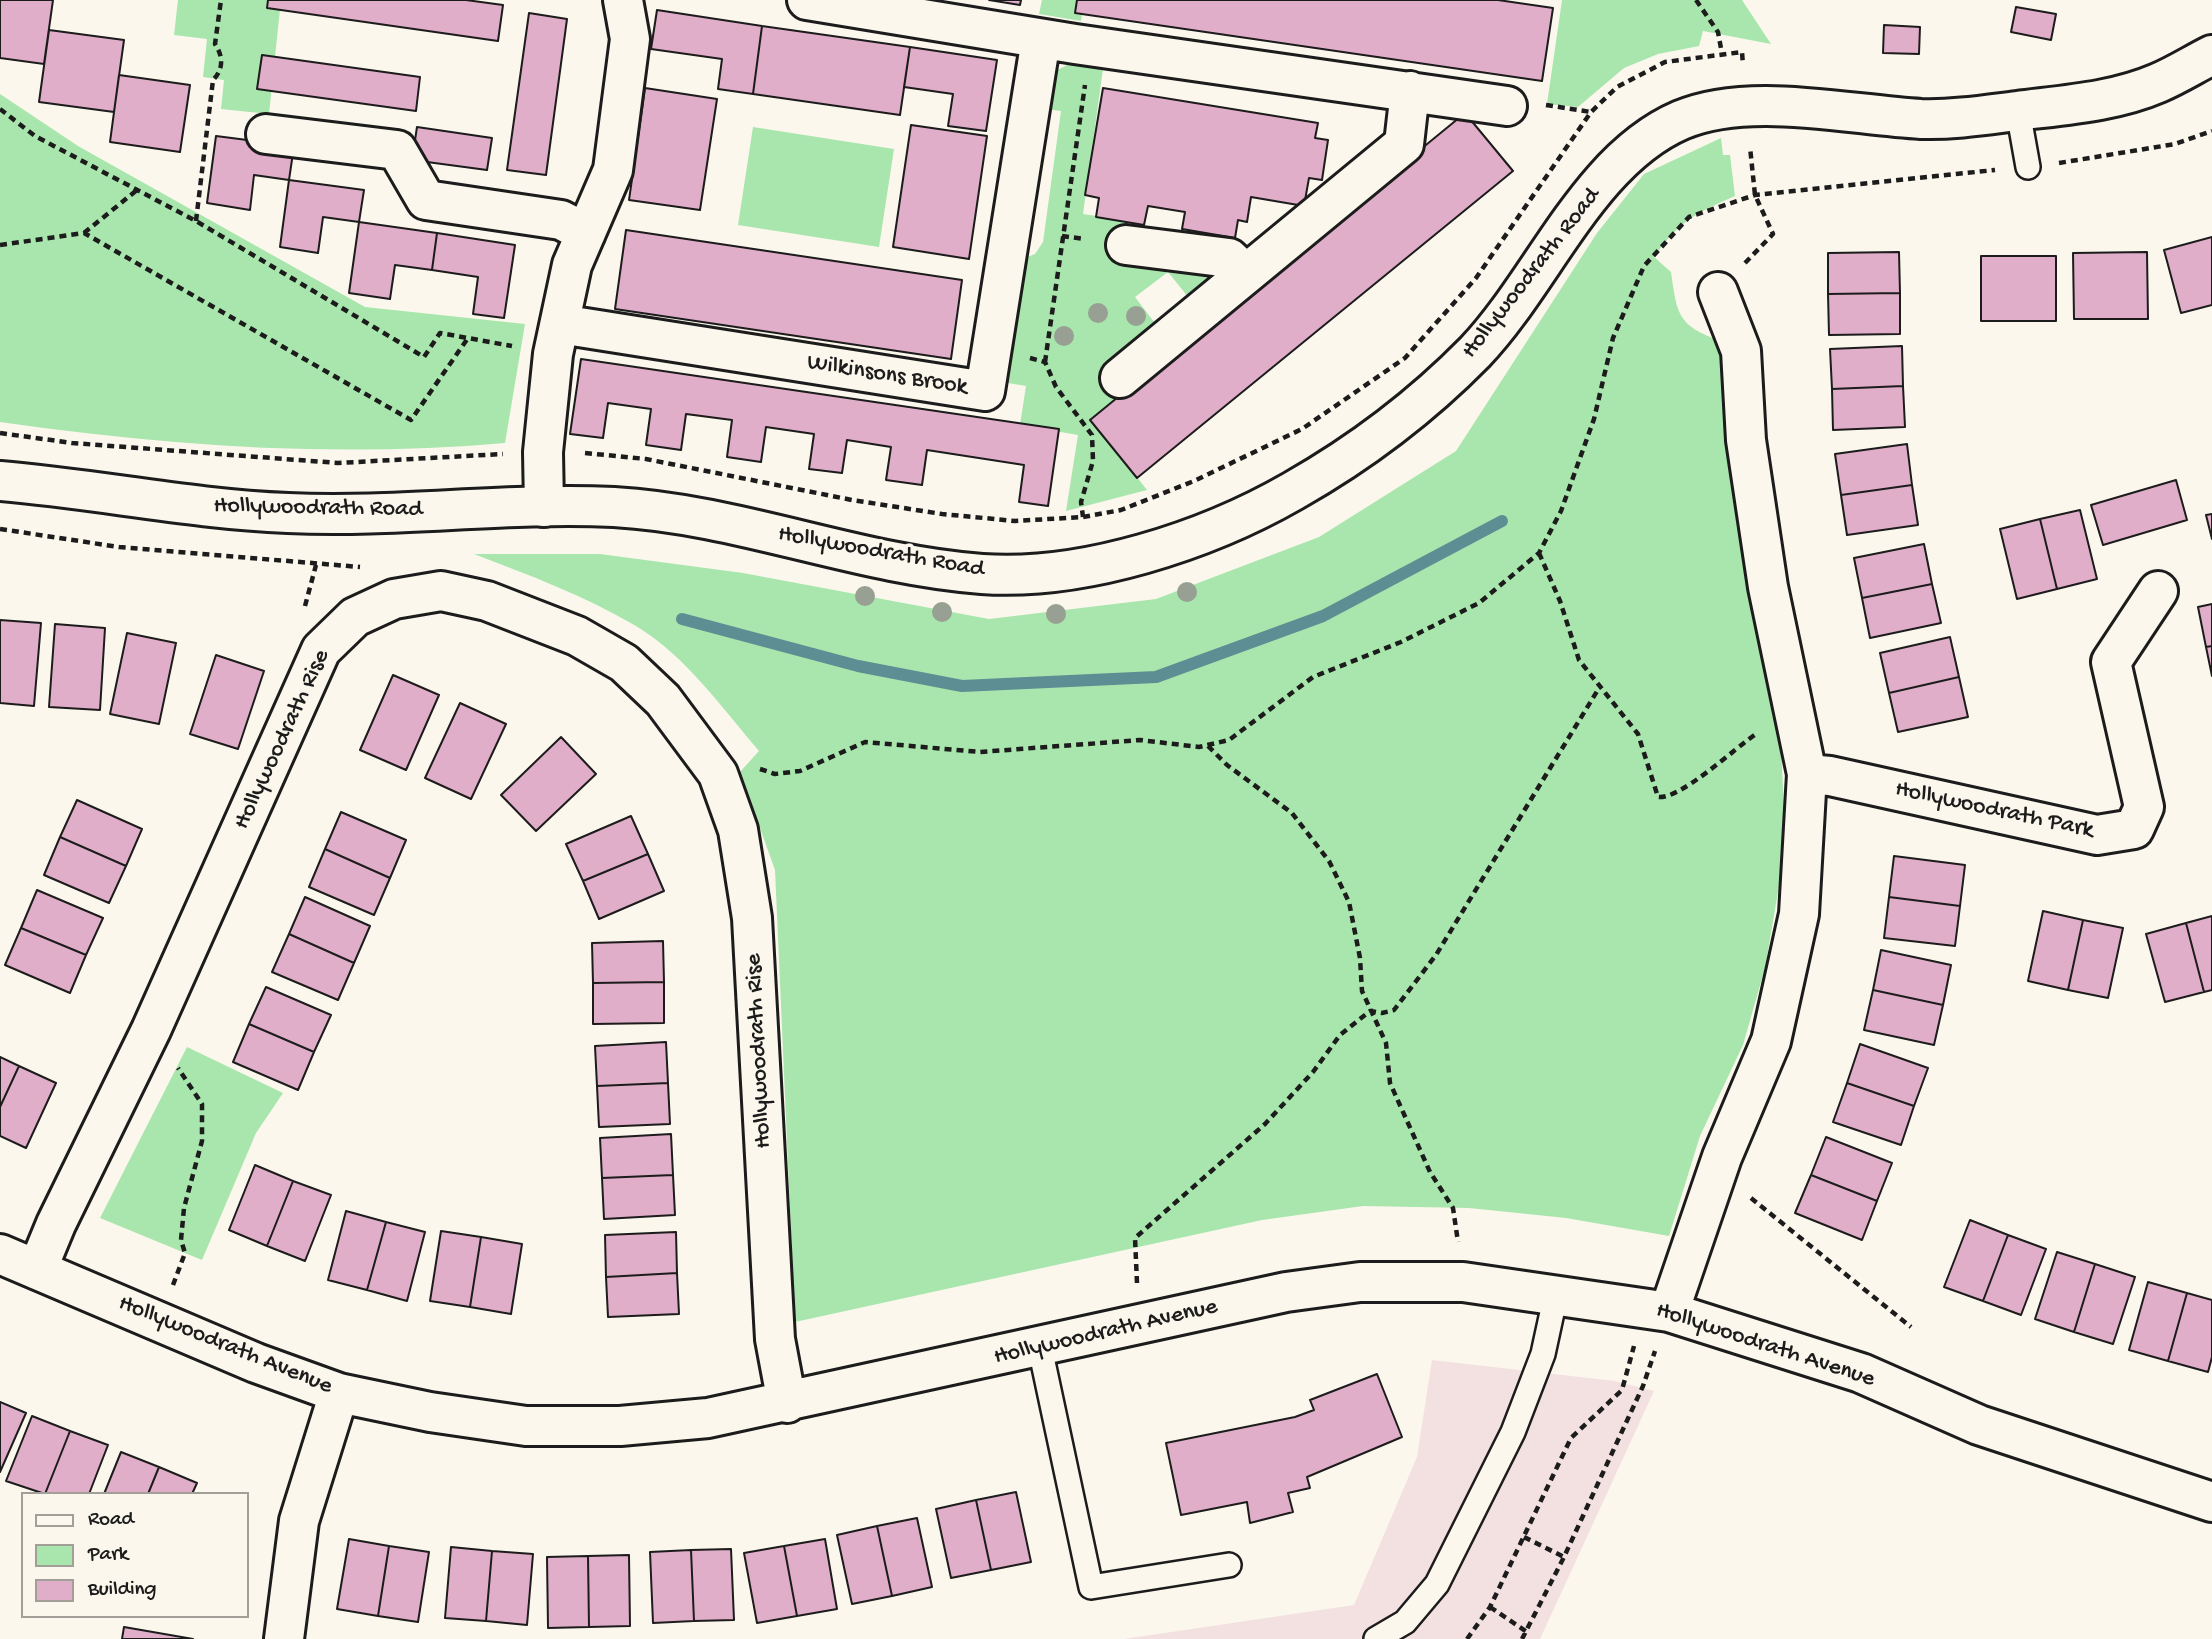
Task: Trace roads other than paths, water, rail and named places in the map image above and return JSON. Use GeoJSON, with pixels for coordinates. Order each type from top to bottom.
{"type":"FeatureCollection","features":[{"type":"Feature","properties":{"kind":"street"},"geometry":{"type":"LineString","coordinates":[[544,507],[542,452],[556,339],[572,265],[613,170],[630,39],[623,0]]}},
{"type":"Feature","properties":{"kind":"street"},"geometry":{"type":"LineString","coordinates":[[807,0],[1058,42],[1507,106]]}},
{"type":"Feature","properties":{"kind":"street","name":"Wilkinsons Brook"},"geometry":{"type":"LineString","coordinates":[[556,339],[985,391],[1058,42]]}},
{"type":"Feature","properties":{"kind":"street","name":"Hollywoodrath Road"},"geometry":{"type":"LineString","coordinates":[[0,481],[190,505],[289,513],[374,514],[616,507],[705,519],[913,564],[983,574],[1058,573],[1122,560],[1216,527],[1290,493],[1389,430],[1476,350],[1532,280],[1590,197],[1633,150],[1661,129],[1688,116],[1745,107],[1927,119],[2088,103],[2155,85],[2212,55]]}},
{"type":"Feature","properties":{"kind":"street"},"geometry":{"type":"LineString","coordinates":[[1120,378],[1404,144],[1410,91]]}},
{"type":"Feature","properties":{"kind":"street"},"geometry":{"type":"LineString","coordinates":[[266,134],[397,150],[426,200],[561,220],[586,233]]}},
{"type":"Feature","properties":{"kind":"street"},"geometry":{"type":"LineString","coordinates":[[1126,245],[1229,258],[1246,274]]}},
{"type":"Feature","properties":{"kind":"street"},"geometry":{"type":"LineString","coordinates":[[1669,1312],[1718,1171],[1771,1041],[1799,914],[1807,775],[1768,587],[1748,454],[1741,351],[1718,292]]}},
{"type":"Feature","properties":{"kind":"street","name":"Hollywoodrath Rise"},"geometry":{"type":"LineString","coordinates":[[37,1270],[56,1224],[151,1030],[321,650],[355,617],[394,599],[441,591],[487,601],[577,636],[624,663],[663,700],[718,774],[738,830],[752,918],[775,1339],[787,1404]]}},
{"type":"Feature","properties":{"kind":"street","name":"Hollywoodrath Park"},"geometry":{"type":"LineString","coordinates":[[1807,775],[1830,776],[2097,835],[2134,829],[2144,807],[2111,662],[2158,592]]}},
{"type":"Feature","properties":{"kind":"street","name":"Hollywoodrath Avenue"},"geometry":{"type":"LineString","coordinates":[[0,1254],[256,1363],[339,1393],[430,1412],[526,1426],[620,1426],[694,1420],[787,1404],[1286,1292],[1360,1282],[1463,1282],[1669,1312],[1861,1373],[1979,1425],[2212,1502]]}},
{"type":"Feature","properties":{"kind":"street"},"geometry":{"type":"LineString","coordinates":[[284,1639],[299,1521],[339,1393]]}},
{"type":"Feature","properties":{"kind":"lane"},"geometry":{"type":"LineString","coordinates":[[2018,111],[2028,167]]}},
{"type":"Feature","properties":{"kind":"lane"},"geometry":{"type":"LineString","coordinates":[[1376,1639],[1405,1622],[1437,1584],[1513,1432],[1543,1354],[1556,1294]]}},
{"type":"Feature","properties":{"kind":"lane"},"geometry":{"type":"LineString","coordinates":[[1040,1348],[1091,1587],[1229,1565]]}},
{"type":"Feature","properties":{"kind":"waterway"},"geometry":{"type":"LineString","coordinates":[[682,619],[858,666],[962,686],[1156,677],[1323,616],[1502,521]]}}]}
